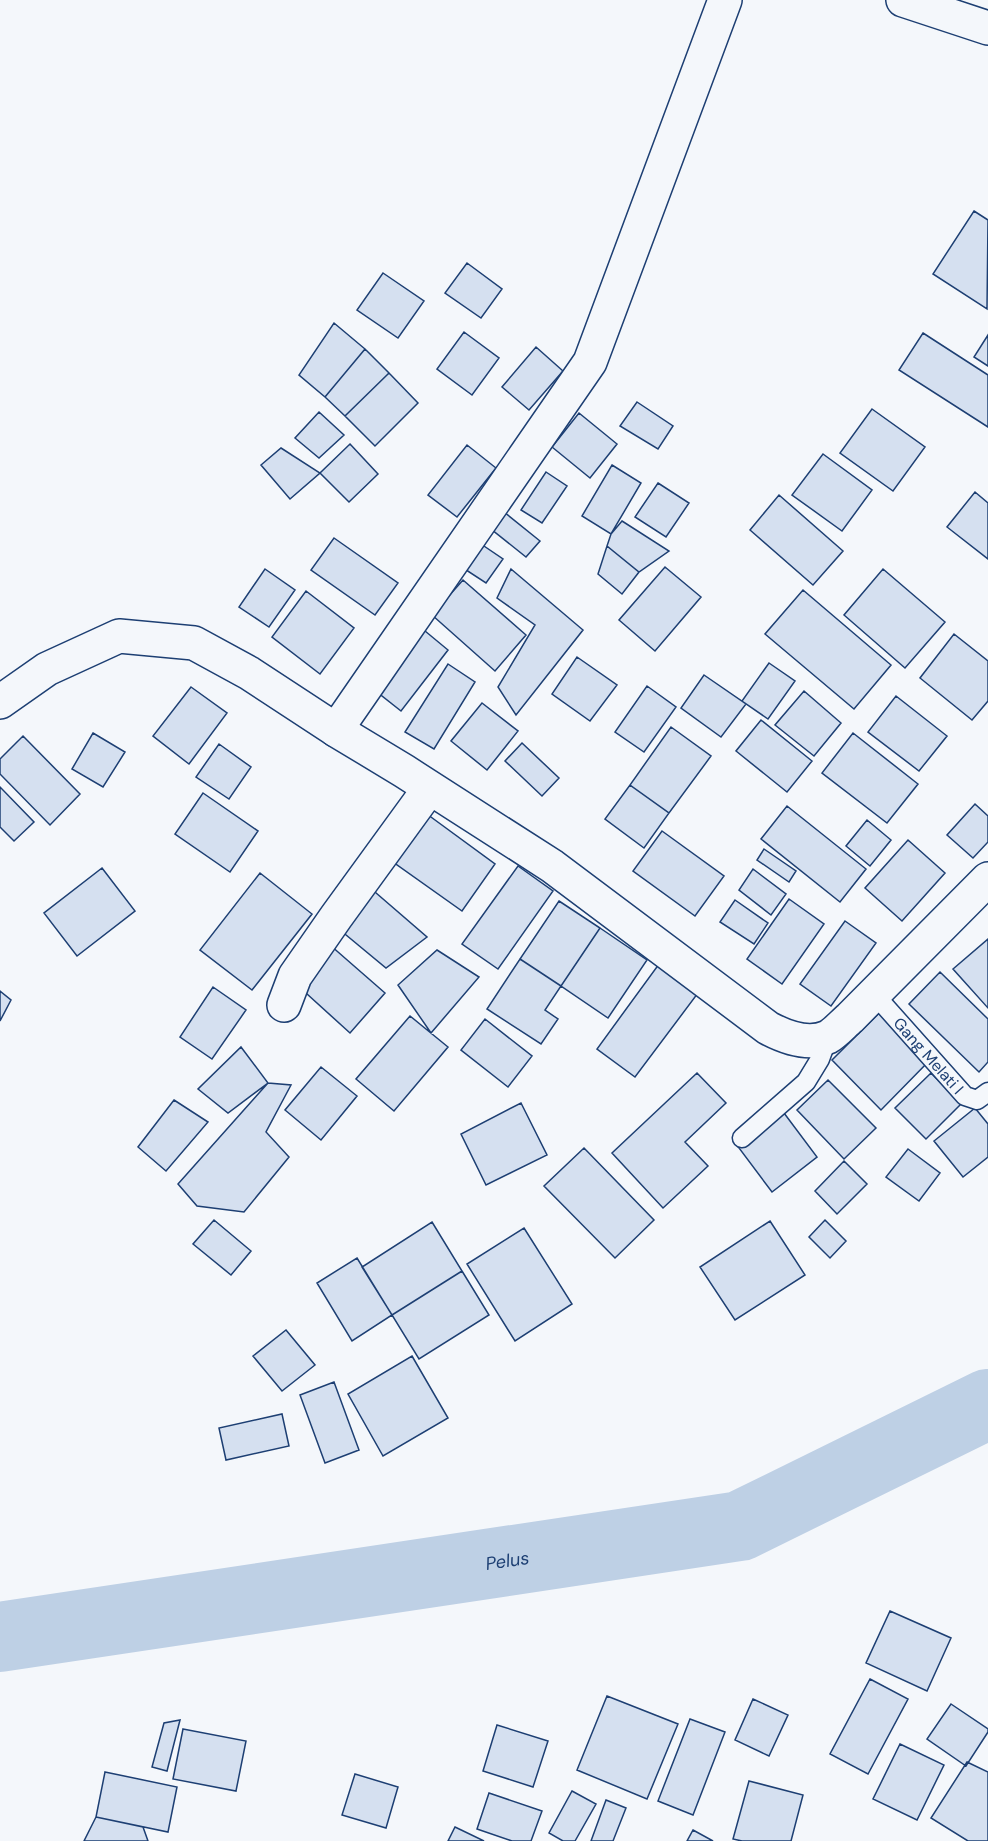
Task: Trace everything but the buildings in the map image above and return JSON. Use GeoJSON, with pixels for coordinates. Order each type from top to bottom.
{"type":"FeatureCollection","features":[{"type":"Feature","properties":{"kind":"street"},"geometry":{"type":"LineString","coordinates":[[336,730],[590,362],[725,0]]}},
{"type":"Feature","properties":{"kind":"street"},"geometry":{"type":"LineString","coordinates":[[903,0],[988,28]]}},
{"type":"Feature","properties":{"kind":"street"},"geometry":{"type":"LineString","coordinates":[[0,702],[47,669],[119,636],[194,643],[249,672],[336,730],[552,866],[768,1028],[801,1041],[828,1037],[875,995],[988,879]]}},
{"type":"Feature","properties":{"kind":"street"},"geometry":{"type":"LineString","coordinates":[[284,1005],[296,976],[429,789]]}},
{"type":"Feature","properties":{"kind":"lane","name":"Gang Melati I"},"geometry":{"type":"LineString","coordinates":[[875,995],[965,1096],[977,1100],[988,1092]]}},
{"type":"Feature","properties":{"kind":"lane"},"geometry":{"type":"LineString","coordinates":[[742,1138],[806,1082],[820,1059],[828,1037]]}},
{"type":"Feature","properties":{"kind":"waterway","name":"Pelus"},"geometry":{"type":"LineString","coordinates":[[0,1637],[740,1526],[988,1404]]}}]}
